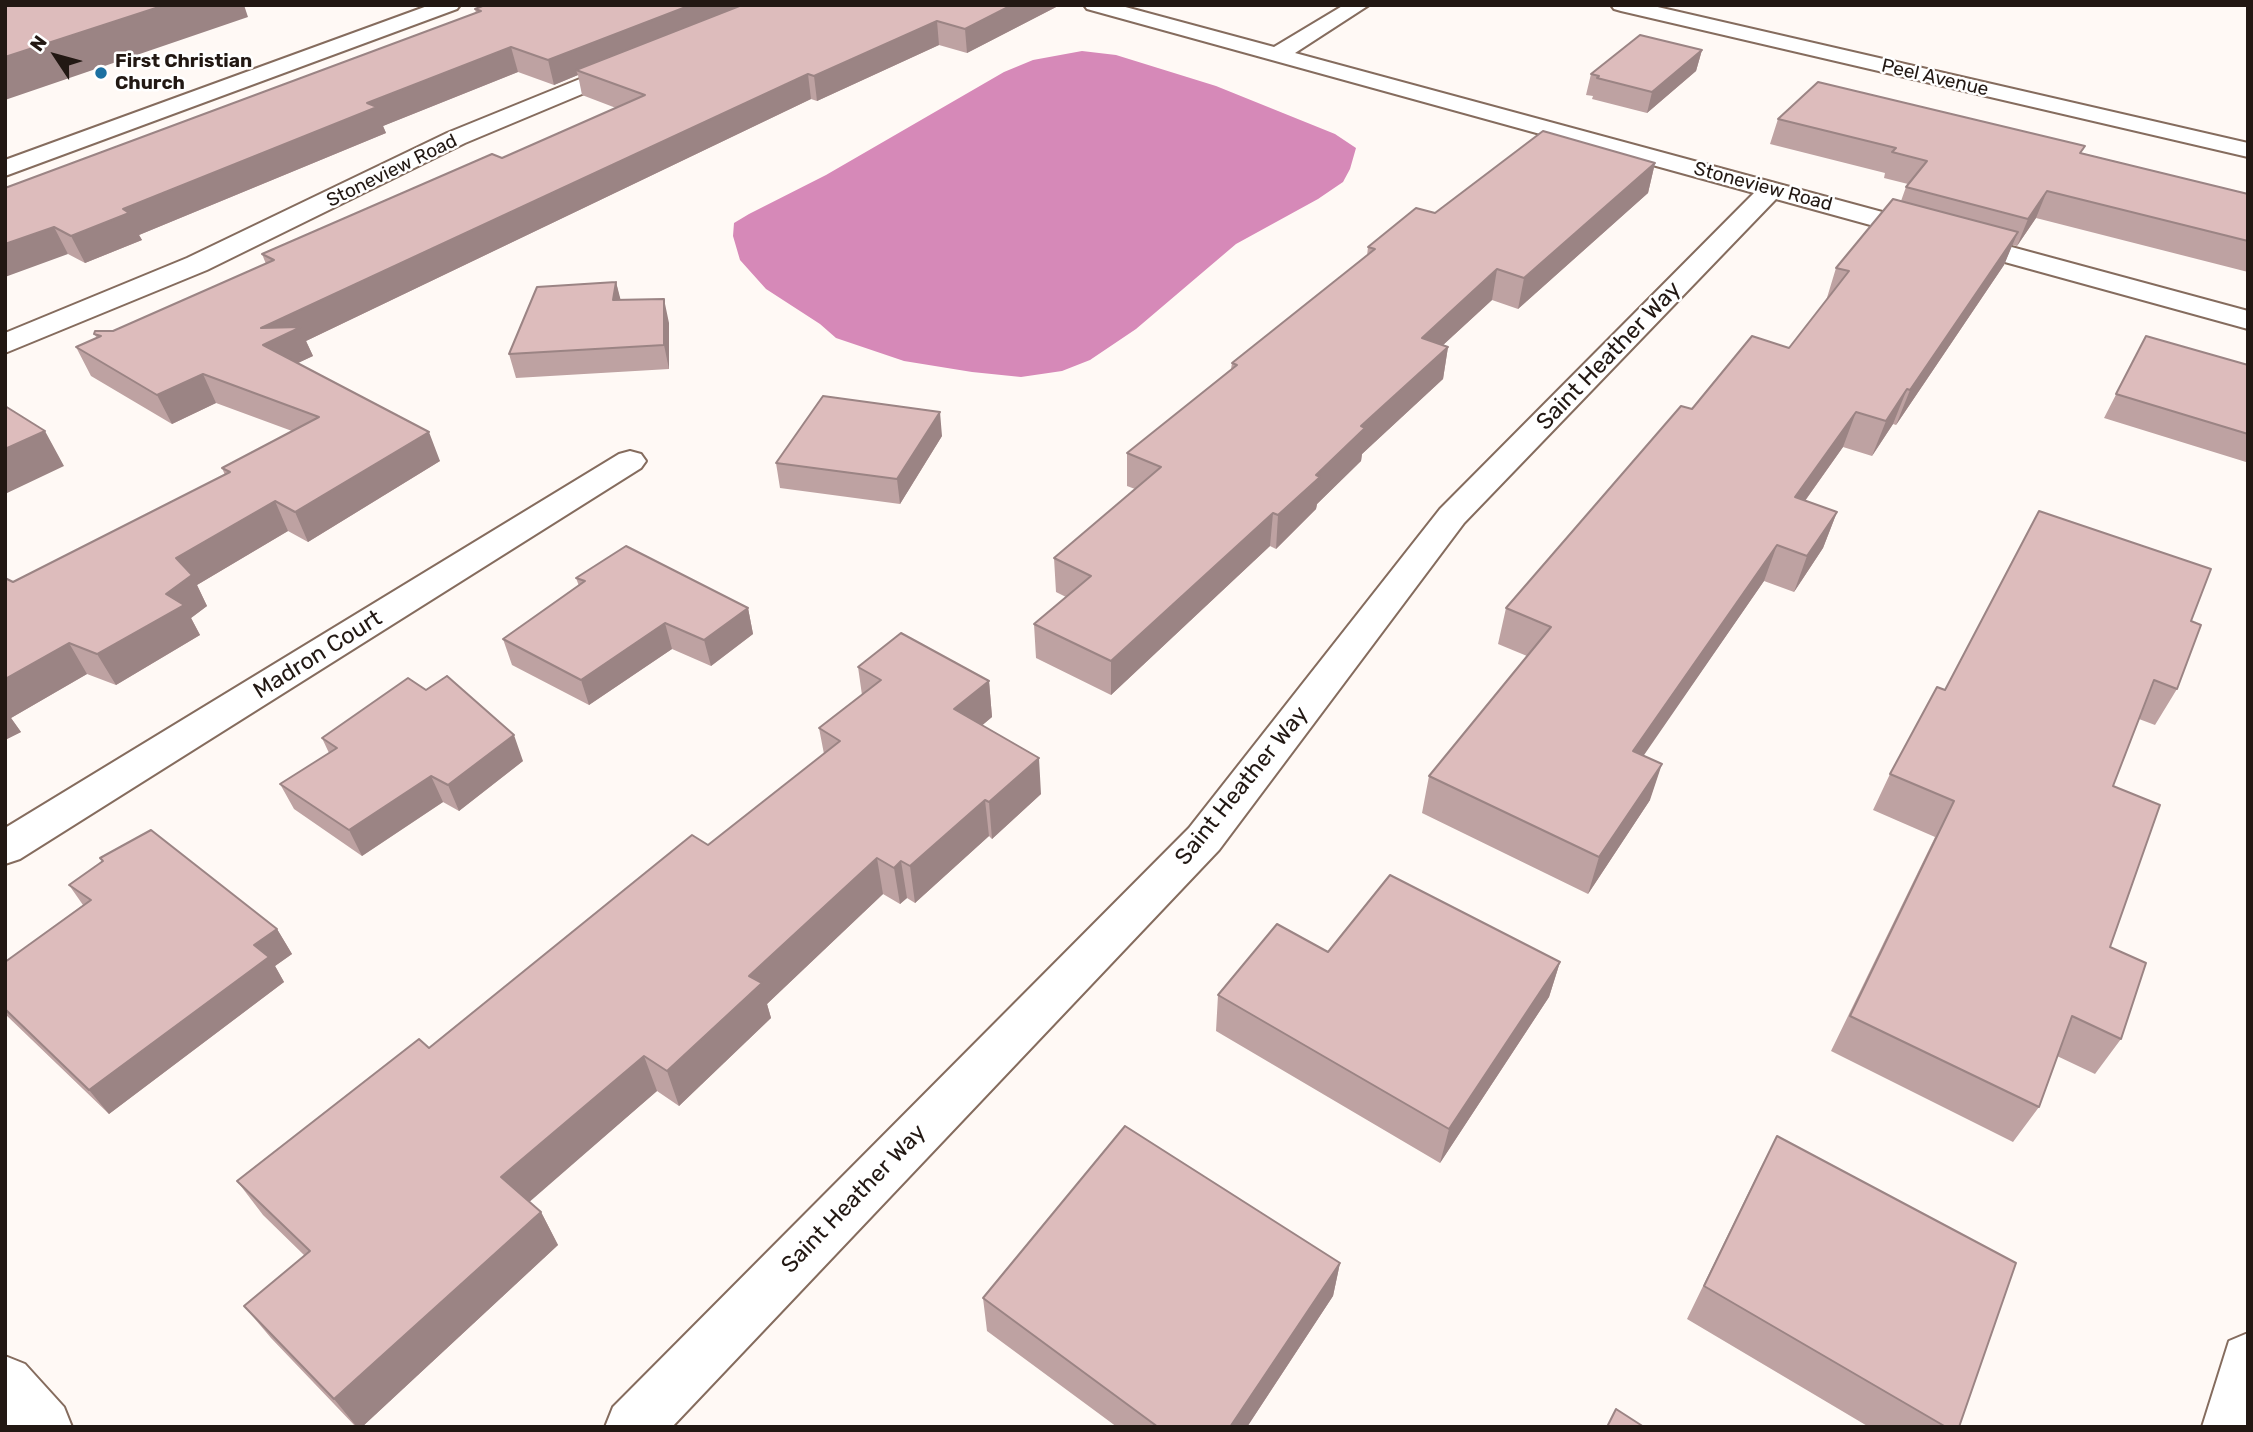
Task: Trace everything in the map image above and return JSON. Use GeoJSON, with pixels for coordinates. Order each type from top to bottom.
{"type":"FeatureCollection","features":[{"type":"Feature","properties":{"kind":"street"},"geometry":{"type":"LineString","coordinates":[[5,169],[450,5]]}},
{"type":"Feature","properties":{"kind":"street","name":"Stoneview Road"},"geometry":{"type":"LineString","coordinates":[[1094,5],[2248,320]]}},
{"type":"Feature","properties":{"kind":"street"},"geometry":{"type":"LineString","coordinates":[[1277,55],[1359,5]]}},
{"type":"Feature","properties":{"kind":"street","name":"Peel Avenue"},"geometry":{"type":"LineString","coordinates":[[1621,5],[2248,150]]}},
{"type":"Feature","properties":{"kind":"street","name":"Stoneview Road"},"geometry":{"type":"LineString","coordinates":[[5,344],[197,264],[456,138],[645,60]]}},
{"type":"Feature","properties":{"kind":"street","name":"Saint Heather Way"},"geometry":{"type":"LineString","coordinates":[[633,1427],[1204,839],[1452,516],[1772,189]]}},
{"type":"Feature","properties":{"kind":"street","name":"Madron Court"},"geometry":{"type":"LineString","coordinates":[[5,848],[630,461]]}},
{"type":"Feature","properties":{"kind":"street"},"geometry":{"type":"LineString","coordinates":[[2230,1427],[2248,1360]]}},
{"type":"Feature","properties":{"kind":"street"},"geometry":{"type":"LineString","coordinates":[[5,1383],[44,1427]]}},
{"type":"Feature","properties":{"kind":"shaded area"},"geometry":{"type":"Polygon","coordinates":[[[1082,51],[1116,55],[1216,86],[1335,134],[1356,148],[1350,169],[1343,182],[1318,199],[1236,244],[1136,329],[1090,360],[1062,371],[1021,377],[972,372],[904,361],[836,338],[820,324],[766,289],[740,260],[733,236],[734,223],[826,175],[1004,72],[1033,60],[1082,51]]]}},
{"type":"Feature","properties":{"kind":"building"},"geometry":{"type":"Polygon","coordinates":[[[5,5],[165,5],[5,57],[5,5]]]}},
{"type":"Feature","properties":{"kind":"building"},"geometry":{"type":"Polygon","coordinates":[[[485,5],[691,5],[548,60],[511,47],[367,103],[377,107],[123,209],[129,213],[71,236],[54,227],[5,244],[5,188],[481,11],[475,9],[485,5]]]}},
{"type":"Feature","properties":{"kind":"building"},"geometry":{"type":"Polygon","coordinates":[[[742,5],[1012,5],[965,29],[937,21],[814,76],[808,74],[261,328],[301,327],[263,345],[429,432],[295,512],[275,501],[176,558],[192,575],[166,594],[184,605],[97,654],[69,643],[5,679],[5,578],[13,582],[230,472],[222,468],[319,417],[203,374],[157,395],[76,347],[101,336],[94,334],[95,331],[113,331],[274,260],[262,254],[492,154],[502,158],[645,95],[576,70],[742,5]]]}},
{"type":"Feature","properties":{"kind":"building"},"geometry":{"type":"Polygon","coordinates":[[[1640,35],[1702,50],[1652,92],[1597,78],[1599,76],[1591,74],[1640,35]]]}},
{"type":"Feature","properties":{"kind":"building"},"geometry":{"type":"Polygon","coordinates":[[[1818,82],[2085,146],[2080,153],[2248,194],[2248,241],[2047,191],[2028,219],[1906,187],[1927,161],[1892,152],[1896,148],[1778,119],[1818,82]]]}},
{"type":"Feature","properties":{"kind":"building"},"geometry":{"type":"Polygon","coordinates":[[[1543,131],[1655,163],[1524,278],[1497,269],[1422,338],[1448,347],[1361,426],[1365,428],[1316,475],[1320,477],[1278,515],[1273,513],[1111,661],[1034,624],[1091,576],[1054,558],[1161,467],[1127,453],[1237,365],[1232,363],[1375,249],[1368,247],[1416,208],[1435,213],[1543,131]]]}},
{"type":"Feature","properties":{"kind":"building"},"geometry":{"type":"Polygon","coordinates":[[[1893,199],[2018,232],[1886,421],[1856,412],[1795,497],[1837,512],[1807,556],[1777,545],[1633,751],[1662,764],[1599,857],[1429,776],[1551,627],[1506,608],[1681,406],[1692,409],[1752,336],[1789,348],[1849,271],[1836,268],[1893,199]]]}},
{"type":"Feature","properties":{"kind":"building"},"geometry":{"type":"Polygon","coordinates":[[[616,282],[613,300],[664,299],[664,345],[509,354],[537,287],[616,282]]]}},
{"type":"Feature","properties":{"kind":"building"},"geometry":{"type":"Polygon","coordinates":[[[2146,336],[2248,365],[2248,434],[2116,394],[2146,336]]]}},
{"type":"Feature","properties":{"kind":"building"},"geometry":{"type":"Polygon","coordinates":[[[823,396],[940,412],[897,479],[776,463],[823,396]]]}},
{"type":"Feature","properties":{"kind":"building"},"geometry":{"type":"Polygon","coordinates":[[[5,406],[45,431],[5,449],[5,406]]]}},
{"type":"Feature","properties":{"kind":"building"},"geometry":{"type":"Polygon","coordinates":[[[2039,511],[2211,569],[2191,621],[2201,625],[2177,689],[2154,680],[2113,786],[2160,805],[2110,947],[2146,963],[2121,1039],[2072,1016],[2039,1107],[1850,1016],[1954,801],[1890,774],[1937,687],[1945,690],[2039,511]]]}},
{"type":"Feature","properties":{"kind":"building"},"geometry":{"type":"Polygon","coordinates":[[[626,546],[748,608],[704,640],[665,623],[581,680],[503,639],[585,581],[576,578],[626,546]]]}},
{"type":"Feature","properties":{"kind":"building"},"geometry":{"type":"Polygon","coordinates":[[[901,633],[989,681],[954,709],[1039,758],[989,802],[985,800],[910,866],[901,861],[894,868],[877,858],[749,976],[762,983],[667,1071],[644,1056],[501,1177],[541,1212],[334,1399],[244,1306],[310,1251],[237,1181],[419,1039],[429,1048],[692,835],[708,845],[840,741],[819,728],[881,680],[858,667],[901,633]]]}},
{"type":"Feature","properties":{"kind":"building"},"geometry":{"type":"Polygon","coordinates":[[[447,676],[514,735],[448,785],[431,776],[349,830],[280,784],[337,748],[322,738],[408,678],[426,690],[447,676]]]}},
{"type":"Feature","properties":{"kind":"building"},"geometry":{"type":"Polygon","coordinates":[[[151,830],[277,929],[254,945],[269,957],[89,1090],[5,1009],[5,962],[91,900],[69,885],[103,861],[100,858],[151,830]]]}},
{"type":"Feature","properties":{"kind":"building"},"geometry":{"type":"Polygon","coordinates":[[[1390,875],[1560,962],[1449,1129],[1218,995],[1277,924],[1328,952],[1390,875]]]}},
{"type":"Feature","properties":{"kind":"building"},"geometry":{"type":"Polygon","coordinates":[[[1125,1126],[1340,1263],[1230,1427],[1158,1427],[983,1298],[1125,1126]]]}},
{"type":"Feature","properties":{"kind":"building"},"geometry":{"type":"Polygon","coordinates":[[[1777,1136],[2016,1263],[1959,1427],[1946,1427],[1704,1286],[1777,1136]]]}},
{"type":"Feature","properties":{"kind":"building"},"geometry":{"type":"Polygon","coordinates":[[[1616,1409],[1644,1427],[1607,1427],[1616,1409]]]}},
{"type":"Feature","properties":{"kind":"place","name":"First Christian Church"},"geometry":{"type":"Point","coordinates":[101,73]}}]}
